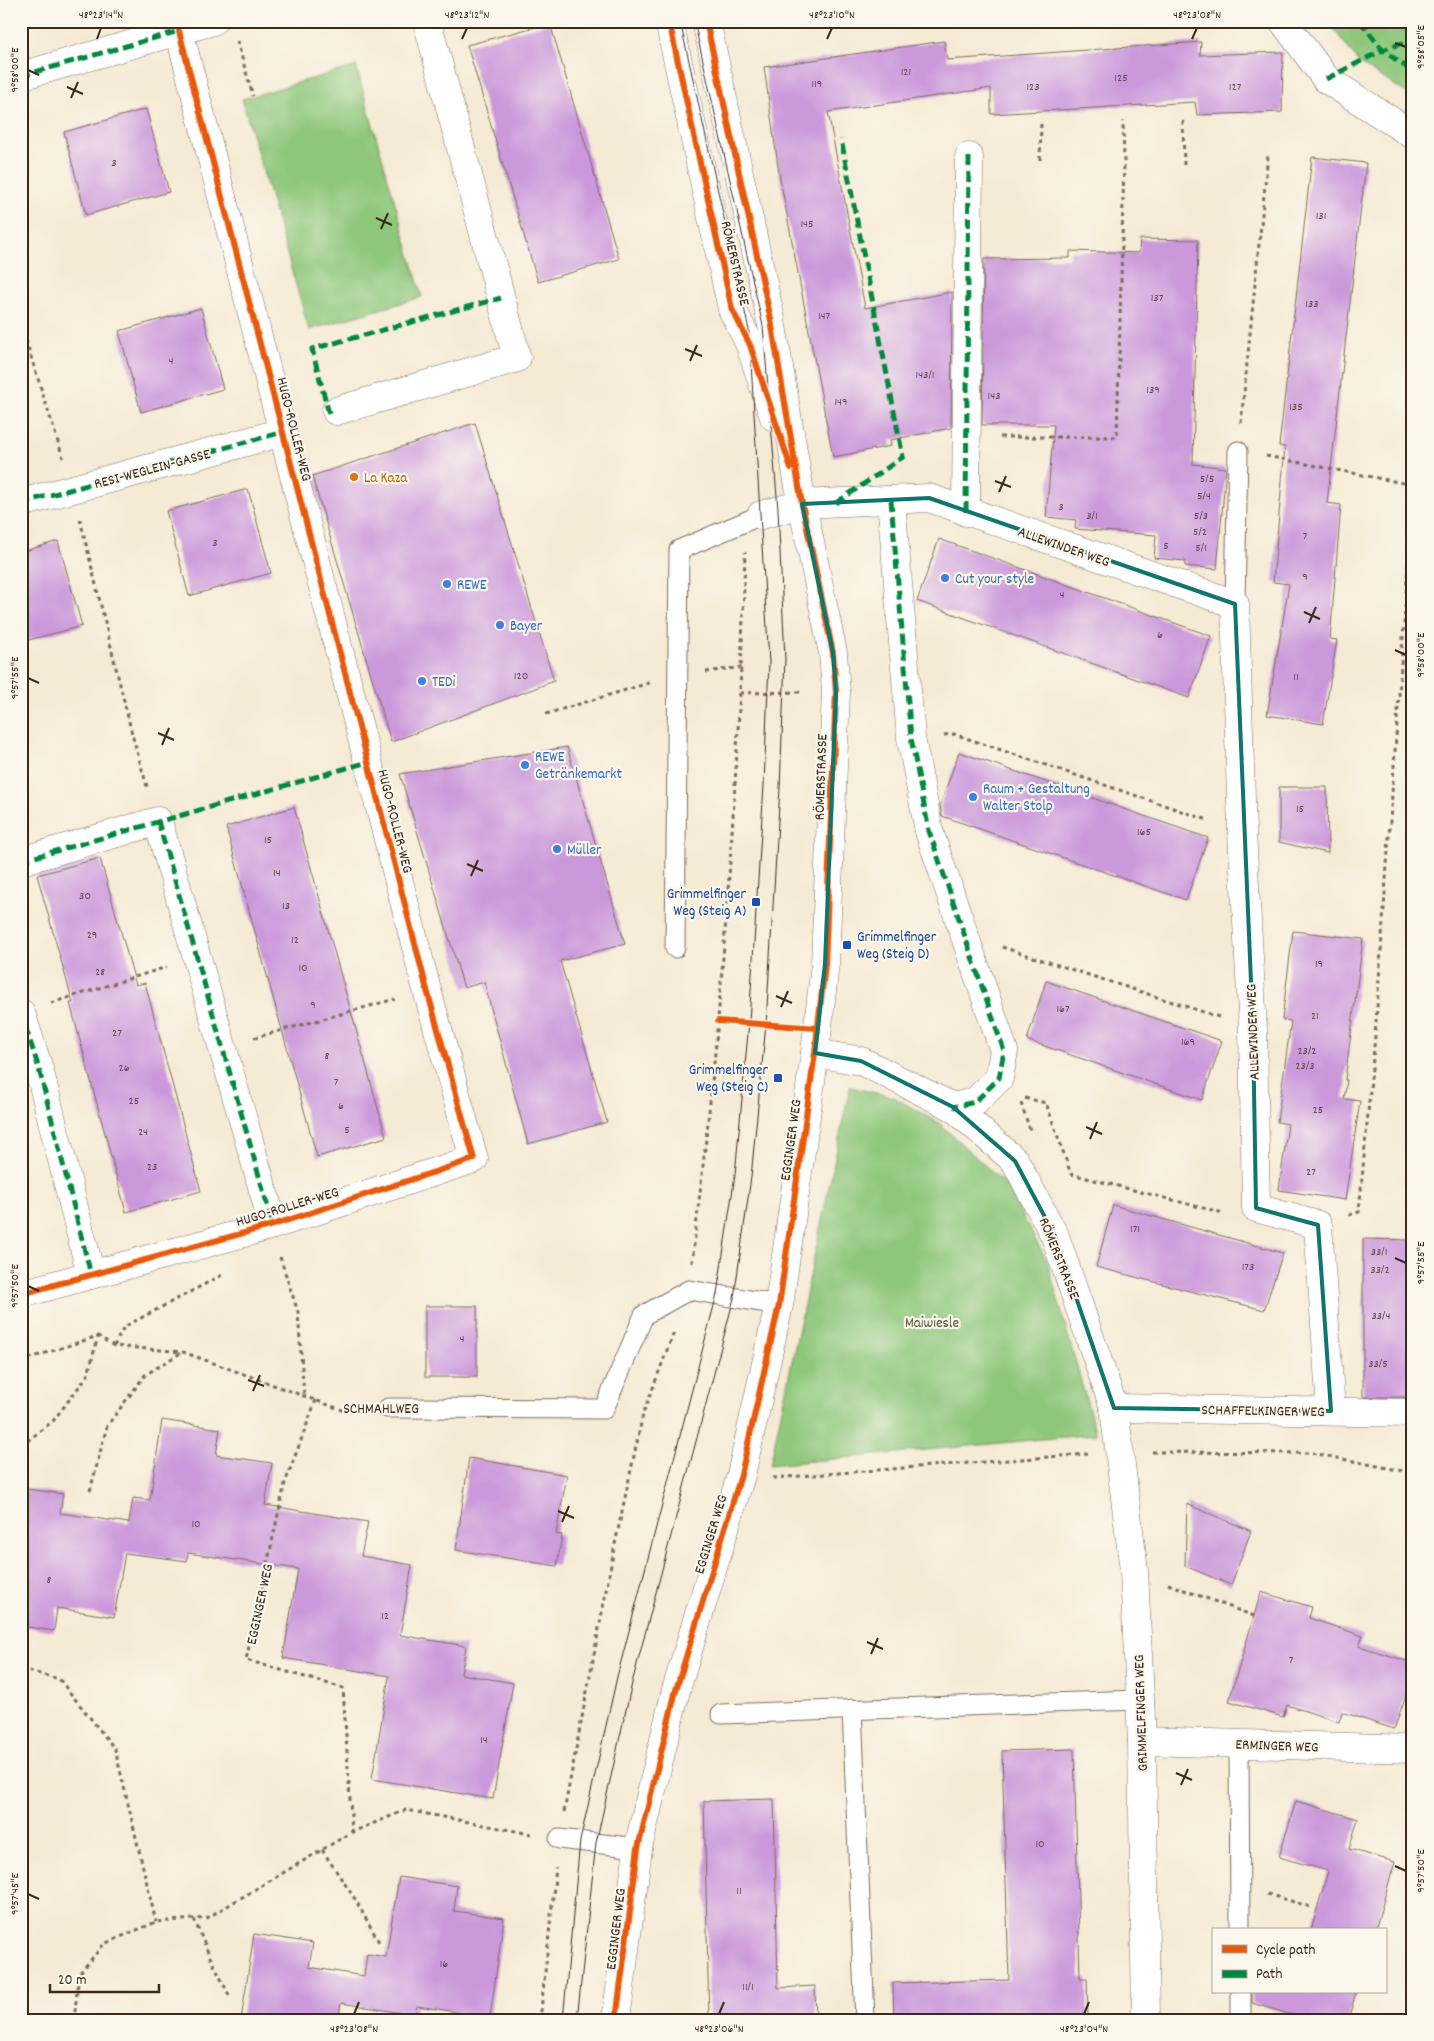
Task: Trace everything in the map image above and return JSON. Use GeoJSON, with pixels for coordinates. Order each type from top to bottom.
{"type":"FeatureCollection","features":[{"type":"Feature","properties":{"kind":"street"},"geometry":{"type":"LineString","coordinates":[[21,76],[213,21]]}},
{"type":"Feature","properties":{"kind":"street"},"geometry":{"type":"LineString","coordinates":[[336,411],[517,358],[427,21]]}},
{"type":"Feature","properties":{"kind":"street","name":"RÖMERSTRASSE"},"geometry":{"type":"LineString","coordinates":[[670,21],[732,309],[750,345],[802,504]]}},
{"type":"Feature","properties":{"kind":"street","name":"RÖMERSTRASSE"},"geometry":{"type":"LineString","coordinates":[[706,21],[771,320],[802,504],[833,653],[836,692],[825,964],[815,1053],[861,1061],[953,1107],[1016,1161],[1055,1236],[1114,1408]]}},
{"type":"Feature","properties":{"kind":"street"},"geometry":{"type":"LineString","coordinates":[[1283,21],[1326,79],[1413,135]]}},
{"type":"Feature","properties":{"kind":"street","name":"HUGO-ROLLER-WEG"},"geometry":{"type":"LineString","coordinates":[[21,1294],[273,1224],[474,1159],[427,990],[179,30]]}},
{"type":"Feature","properties":{"kind":"street"},"geometry":{"type":"LineString","coordinates":[[966,512],[969,157]]}},
{"type":"Feature","properties":{"kind":"street","name":"RESI-WEGLEIN-GASSE"},"geometry":{"type":"LineString","coordinates":[[21,503],[283,432]]}},
{"type":"Feature","properties":{"kind":"street","name":"ALLEWINDER WEG"},"geometry":{"type":"LineString","coordinates":[[802,504],[929,498],[1235,604],[1242,832],[1253,1029],[1256,1208]]}},
{"type":"Feature","properties":{"kind":"street"},"geometry":{"type":"LineString","coordinates":[[891,500],[911,738],[929,832],[1004,1051],[999,1078],[975,1102],[953,1107]]}},
{"type":"Feature","properties":{"kind":"street"},"geometry":{"type":"LineString","coordinates":[[754,518],[802,504]]}},
{"type":"Feature","properties":{"kind":"street","name":"HUGO-ROLLER-WEG"},"geometry":{"type":"LineString","coordinates":[[21,861],[158,822],[273,1224]]}},
{"type":"Feature","properties":{"kind":"street"},"geometry":{"type":"LineString","coordinates":[[21,1013],[39,1069],[91,1275]]}},
{"type":"Feature","properties":{"kind":"street","name":"EGGINGER WEG"},"geometry":{"type":"LineString","coordinates":[[616,2020],[638,1848],[676,1690],[741,1476],[779,1305],[815,1053]]}},
{"type":"Feature","properties":{"kind":"street"},"geometry":{"type":"LineString","coordinates":[[1256,1208],[1318,1225],[1330,1411]]}},
{"type":"Feature","properties":{"kind":"street","name":"SCHAFFELKINGER WEG"},"geometry":{"type":"LineString","coordinates":[[1114,1408],[1413,1413]]}},
{"type":"Feature","properties":{"kind":"street","name":"GRIMMELFINGER WEG"},"geometry":{"type":"LineString","coordinates":[[1114,1408],[1134,1571],[1142,1741],[1146,2020]]}},
{"type":"Feature","properties":{"kind":"street","name":"ERMINGER WEG"},"geometry":{"type":"LineString","coordinates":[[1142,1741],[1413,1749]]}},
{"type":"Feature","properties":{"kind":"lane","name":"ALLEWINDER WEG"},"geometry":{"type":"LineString","coordinates":[[1235,604],[1238,451]]}},
{"type":"Feature","properties":{"kind":"lane"},"geometry":{"type":"LineString","coordinates":[[675,948],[679,550],[754,518]]}},
{"type":"Feature","properties":{"kind":"lane"},"geometry":{"type":"LineString","coordinates":[[689,1290],[779,1305]]}},
{"type":"Feature","properties":{"kind":"lane","name":"SCHMAHLWEG"},"geometry":{"type":"LineString","coordinates":[[388,1408],[604,1409],[644,1315],[689,1290]]}},
{"type":"Feature","properties":{"kind":"lane"},"geometry":{"type":"LineString","coordinates":[[721,1714],[1140,1700]]}},
{"type":"Feature","properties":{"kind":"lane"},"geometry":{"type":"LineString","coordinates":[[852,1709],[865,2020]]}},
{"type":"Feature","properties":{"kind":"lane"},"geometry":{"type":"LineString","coordinates":[[1239,1743],[1240,1928]]}},
{"type":"Feature","properties":{"kind":"lane"},"geometry":{"type":"LineString","coordinates":[[559,1839],[638,1848]]}},
{"type":"Feature","properties":{"kind":"lane"},"geometry":{"type":"LineString","coordinates":[[1241,1994],[1241,2020]]}},
{"type":"Feature","properties":{"kind":"path"},"geometry":{"type":"LineString","coordinates":[[238,46],[253,96]]}},
{"type":"Feature","properties":{"kind":"path"},"geometry":{"type":"LineString","coordinates":[[1183,120],[1184,166]]}},
{"type":"Feature","properties":{"kind":"path"},"geometry":{"type":"LineString","coordinates":[[967,437],[1117,437],[1124,163],[1123,121]]}},
{"type":"Feature","properties":{"kind":"path"},"geometry":{"type":"LineString","coordinates":[[1040,160],[1041,124]]}},
{"type":"Feature","properties":{"kind":"path"},"geometry":{"type":"LineString","coordinates":[[1268,155],[1238,451],[1413,485]]}},
{"type":"Feature","properties":{"kind":"path"},"geometry":{"type":"LineString","coordinates":[[21,325],[73,489],[132,734],[146,783]]}},
{"type":"Feature","properties":{"kind":"path"},"geometry":{"type":"LineString","coordinates":[[1318,1225],[1358,1212],[1375,1036],[1413,495]]}},
{"type":"Feature","properties":{"kind":"path"},"geometry":{"type":"LineString","coordinates":[[540,2020],[559,1839],[614,1544],[643,1414],[689,1290],[718,1021],[754,518]]}},
{"type":"Feature","properties":{"kind":"path"},"geometry":{"type":"LineString","coordinates":[[727,668],[742,667]]}},
{"type":"Feature","properties":{"kind":"path"},"geometry":{"type":"LineString","coordinates":[[740,693],[836,692]]}},
{"type":"Feature","properties":{"kind":"path"},"geometry":{"type":"LineString","coordinates":[[546,714],[579,704]]}},
{"type":"Feature","properties":{"kind":"path"},"geometry":{"type":"LineString","coordinates":[[954,734],[1242,832]]}},
{"type":"Feature","properties":{"kind":"path"},"geometry":{"type":"LineString","coordinates":[[1005,946],[1253,1029]]}},
{"type":"Feature","properties":{"kind":"path"},"geometry":{"type":"LineString","coordinates":[[49,1004],[196,958]]}},
{"type":"Feature","properties":{"kind":"path"},"geometry":{"type":"LineString","coordinates":[[221,1047],[427,990]]}},
{"type":"Feature","properties":{"kind":"path"},"geometry":{"type":"LineString","coordinates":[[1019,1097],[1046,1103],[1071,1174],[1227,1214],[1256,1208]]}},
{"type":"Feature","properties":{"kind":"path"},"geometry":{"type":"LineString","coordinates":[[273,1224],[276,1247],[298,1312],[304,1396]]}},
{"type":"Feature","properties":{"kind":"path"},"geometry":{"type":"LineString","coordinates":[[114,1346],[124,1327],[225,1274]]}},
{"type":"Feature","properties":{"kind":"path"},"geometry":{"type":"LineString","coordinates":[[21,1360],[98,1336]]}},
{"type":"Feature","properties":{"kind":"path"},"geometry":{"type":"LineString","coordinates":[[21,1446],[53,1421],[88,1375],[98,1336]]}},
{"type":"Feature","properties":{"kind":"path"},"geometry":{"type":"LineString","coordinates":[[90,1491],[106,1426],[144,1375],[183,1352]]}},
{"type":"Feature","properties":{"kind":"path"},"geometry":{"type":"LineString","coordinates":[[772,1478],[1119,1452],[1312,1453],[1413,1473]]}},
{"type":"Feature","properties":{"kind":"path"},"geometry":{"type":"LineString","coordinates":[[1134,1571],[1254,1616]]}},
{"type":"Feature","properties":{"kind":"path"},"geometry":{"type":"LineString","coordinates":[[21,1669],[59,1679],[115,1749],[156,1922]]}},
{"type":"Feature","properties":{"kind":"path"},"geometry":{"type":"LineString","coordinates":[[74,2020],[79,1974],[104,1944],[156,1922],[207,1918],[352,1832],[406,1810],[559,1839]]}},
{"type":"Feature","properties":{"kind":"path"},"geometry":{"type":"LineString","coordinates":[[322,1850],[355,1899],[379,1942]]}},
{"type":"Feature","properties":{"kind":"path"},"geometry":{"type":"LineString","coordinates":[[1240,1887],[1311,1907]]}},
{"type":"Feature","properties":{"kind":"path"},"geometry":{"type":"LineString","coordinates":[[194,1919],[230,1997]]}},
{"type":"Feature","properties":{"kind":"highlighted area"},"geometry":{"type":"Polygon","coordinates":[[[929,498],[1235,604],[1253,1029],[1256,1208],[1318,1225],[1331,1411],[1114,1408],[1055,1236],[1015,1161],[953,1107],[861,1061],[815,1053],[825,964],[836,692],[833,653],[802,504],[929,498]]]}},
{"type":"Feature","properties":{"kind":"green space"},"geometry":{"type":"Polygon","coordinates":[[[1328,21],[1413,21],[1413,97],[1359,63],[1328,21]]]}},
{"type":"Feature","properties":{"kind":"green space"},"geometry":{"type":"Polygon","coordinates":[[[356,66],[422,297],[309,330],[242,99],[356,66]]]}},
{"type":"Feature","properties":{"kind":"green space","name":"Maiwiesle"},"geometry":{"type":"Polygon","coordinates":[[[850,1087],[894,1097],[939,1123],[1005,1184],[1047,1261],[1096,1434],[770,1465],[850,1087]]]}},
{"type":"Feature","properties":{"kind":"building"},"geometry":{"type":"Polygon","coordinates":[[[550,23],[619,259],[538,282],[467,45],[550,23]]]}},
{"type":"Feature","properties":{"kind":"building"},"geometry":{"type":"Polygon","coordinates":[[[944,41],[947,60],[1201,42],[1200,55],[1283,52],[1282,112],[1197,115],[1195,102],[991,114],[991,88],[828,112],[865,308],[952,292],[951,428],[890,440],[891,446],[833,457],[779,173],[764,67],[944,41]]]}},
{"type":"Feature","properties":{"kind":"building"},"geometry":{"type":"Polygon","coordinates":[[[146,109],[169,192],[86,215],[64,132],[146,109]]]}},
{"type":"Feature","properties":{"kind":"building"},"geometry":{"type":"Polygon","coordinates":[[[1312,157],[1366,163],[1327,503],[1341,505],[1330,639],[1337,640],[1323,724],[1267,715],[1289,584],[1273,582],[1285,447],[1279,446],[1312,157]]]}},
{"type":"Feature","properties":{"kind":"building"},"geometry":{"type":"Polygon","coordinates":[[[1140,239],[1198,240],[1193,464],[1226,468],[1217,569],[1185,566],[1185,561],[1154,558],[1156,535],[1075,529],[1076,520],[1046,517],[1054,425],[982,425],[984,259],[1070,258],[1070,251],[1139,253],[1140,239]]]}},
{"type":"Feature","properties":{"kind":"building"},"geometry":{"type":"Polygon","coordinates":[[[201,308],[223,389],[141,412],[119,331],[201,308]]]}},
{"type":"Feature","properties":{"kind":"building"},"geometry":{"type":"Polygon","coordinates":[[[475,423],[554,681],[391,742],[312,476],[475,423]]]}},
{"type":"Feature","properties":{"kind":"building"},"geometry":{"type":"Polygon","coordinates":[[[248,489],[271,573],[189,596],[166,511],[248,489]]]}},
{"type":"Feature","properties":{"kind":"building"},"geometry":{"type":"Polygon","coordinates":[[[939,539],[1211,636],[1189,698],[917,601],[939,539]]]}},
{"type":"Feature","properties":{"kind":"building"},"geometry":{"type":"Polygon","coordinates":[[[58,541],[82,626],[21,642],[21,552],[58,541]]]}},
{"type":"Feature","properties":{"kind":"building"},"geometry":{"type":"Polygon","coordinates":[[[567,747],[625,944],[560,961],[607,1122],[528,1144],[484,982],[464,988],[400,774],[567,747]]]}},
{"type":"Feature","properties":{"kind":"building"},"geometry":{"type":"Polygon","coordinates":[[[959,752],[1208,838],[1186,900],[942,816],[940,806],[959,752]]]}},
{"type":"Feature","properties":{"kind":"building"},"geometry":{"type":"Polygon","coordinates":[[[1279,787],[1327,787],[1328,853],[1279,842],[1279,787]]]}},
{"type":"Feature","properties":{"kind":"building"},"geometry":{"type":"Polygon","coordinates":[[[294,807],[386,1137],[317,1157],[226,827],[294,807]]]}},
{"type":"Feature","properties":{"kind":"building"},"geometry":{"type":"Polygon","coordinates":[[[100,858],[136,985],[145,983],[201,1191],[126,1212],[70,1003],[73,1003],[37,875],[100,858]]]}},
{"type":"Feature","properties":{"kind":"building"},"geometry":{"type":"Polygon","coordinates":[[[1293,931],[1363,939],[1345,1080],[1347,1080],[1344,1099],[1360,1101],[1345,1200],[1279,1190],[1288,1124],[1277,1122],[1291,1021],[1282,1020],[1293,931]]]}},
{"type":"Feature","properties":{"kind":"building"},"geometry":{"type":"Polygon","coordinates":[[[1046,981],[1222,1041],[1202,1100],[1027,1040],[1046,981]]]}},
{"type":"Feature","properties":{"kind":"building"},"geometry":{"type":"Polygon","coordinates":[[[1113,1205],[1283,1253],[1264,1310],[1096,1267],[1113,1205]]]}},
{"type":"Feature","properties":{"kind":"building"},"geometry":{"type":"Polygon","coordinates":[[[1363,1239],[1412,1240],[1409,1397],[1363,1397],[1363,1239]]]}},
{"type":"Feature","properties":{"kind":"building"},"geometry":{"type":"Polygon","coordinates":[[[425,1306],[477,1306],[477,1377],[425,1377],[425,1306]]]}},
{"type":"Feature","properties":{"kind":"building"},"geometry":{"type":"Polygon","coordinates":[[[162,1420],[220,1429],[216,1455],[272,1463],[265,1505],[368,1522],[361,1556],[412,1565],[400,1635],[466,1646],[461,1674],[513,1683],[493,1799],[372,1779],[389,1676],[283,1658],[298,1569],[188,1553],[187,1561],[125,1553],[114,1617],[57,1608],[54,1631],[21,1626],[21,1488],[63,1494],[60,1513],[129,1523],[133,1498],[150,1500],[162,1420]]]}},
{"type":"Feature","properties":{"kind":"building"},"geometry":{"type":"Polygon","coordinates":[[[469,1458],[567,1475],[556,1534],[562,1535],[557,1566],[456,1550],[469,1458]]]}},
{"type":"Feature","properties":{"kind":"building"},"geometry":{"type":"Polygon","coordinates":[[[1187,1504],[1251,1531],[1231,1585],[1185,1566],[1187,1504]]]}},
{"type":"Feature","properties":{"kind":"building"},"geometry":{"type":"Polygon","coordinates":[[[1261,1592],[1312,1607],[1309,1618],[1363,1636],[1359,1646],[1413,1663],[1413,1676],[1394,1729],[1342,1712],[1339,1722],[1287,1705],[1283,1717],[1229,1701],[1261,1592]]]}},
{"type":"Feature","properties":{"kind":"building"},"geometry":{"type":"Polygon","coordinates":[[[1074,1749],[1080,1978],[1087,1978],[1088,2020],[894,2020],[893,1983],[1009,1980],[1002,1751],[1074,1749]]]}},
{"type":"Feature","properties":{"kind":"building"},"geometry":{"type":"Polygon","coordinates":[[[774,1799],[778,1988],[815,1986],[816,2020],[709,2020],[704,1801],[774,1799]]]}},
{"type":"Feature","properties":{"kind":"building"},"geometry":{"type":"Polygon","coordinates":[[[1296,1801],[1358,1819],[1349,1849],[1395,1862],[1376,1928],[1312,1928],[1328,1871],[1279,1857],[1296,1801]]]}},
{"type":"Feature","properties":{"kind":"building"},"geometry":{"type":"Polygon","coordinates":[[[399,1877],[457,1886],[454,1911],[504,1918],[490,2017],[417,2006],[415,2015],[341,2003],[338,2020],[241,2020],[254,1934],[313,1943],[309,1967],[364,1976],[367,1954],[386,1957],[399,1877]]]}},
{"type":"Feature","properties":{"kind":"building"},"geometry":{"type":"Polygon","coordinates":[[[1252,1994],[1355,1994],[1348,2020],[1309,2020],[1252,2003],[1252,1994]]]}},
{"type":"Feature","properties":{"kind":"tram line"},"geometry":{"type":"LineString","coordinates":[[563,2020],[580,1841],[617,1677],[717,1294],[735,1175],[749,1022],[764,785],[769,662],[749,330],[680,21]]}},
{"type":"Feature","properties":{"kind":"tram line"},"geometry":{"type":"LineString","coordinates":[[577,2020],[596,1843],[632,1683],[734,1298],[751,1177],[766,1024],[780,788],[785,659],[778,509],[763,326],[694,21]]}},
{"type":"Feature","properties":{"kind":"marked path"},"geometry":{"type":"LineString","coordinates":[[1360,21],[1383,50],[1413,72]]}},
{"type":"Feature","properties":{"kind":"marked path"},"geometry":{"type":"LineString","coordinates":[[21,76],[179,31],[180,34]]}},
{"type":"Feature","properties":{"kind":"marked path"},"geometry":{"type":"LineString","coordinates":[[1326,79],[1383,50],[1413,39]]}},
{"type":"Feature","properties":{"kind":"marked path"},"geometry":{"type":"LineString","coordinates":[[836,503],[903,457],[841,139]]}},
{"type":"Feature","properties":{"kind":"marked path"},"geometry":{"type":"LineString","coordinates":[[966,512],[969,157]]}},
{"type":"Feature","properties":{"kind":"marked path"},"geometry":{"type":"LineString","coordinates":[[329,414],[312,349],[501,298]]}},
{"type":"Feature","properties":{"kind":"marked path"},"geometry":{"type":"LineString","coordinates":[[21,503],[283,432]]}},
{"type":"Feature","properties":{"kind":"marked path"},"geometry":{"type":"LineString","coordinates":[[891,500],[911,738],[929,831],[1004,1051],[999,1078],[975,1102],[953,1107]]}},
{"type":"Feature","properties":{"kind":"marked path"},"geometry":{"type":"LineString","coordinates":[[21,861],[368,762],[367,757]]}},
{"type":"Feature","properties":{"kind":"marked path"},"geometry":{"type":"LineString","coordinates":[[158,821],[273,1225]]}},
{"type":"Feature","properties":{"kind":"marked path"},"geometry":{"type":"LineString","coordinates":[[21,1013],[39,1069],[91,1275]]}},
{"type":"Feature","properties":{"kind":"cycle path"},"geometry":{"type":"LineString","coordinates":[[669,21],[732,309],[750,345],[791,468]]}},
{"type":"Feature","properties":{"kind":"cycle path"},"geometry":{"type":"LineString","coordinates":[[616,2020],[638,1848],[676,1690],[741,1475],[779,1305],[815,1053],[825,964],[836,692],[833,653],[802,504],[771,320],[706,21]]}},
{"type":"Feature","properties":{"kind":"cycle path"},"geometry":{"type":"LineString","coordinates":[[21,1294],[273,1225],[474,1159],[427,990],[179,31]]}},
{"type":"Feature","properties":{"kind":"cycle path"},"geometry":{"type":"LineString","coordinates":[[718,1021],[818,1028]]}},
{"type":"Feature","properties":{"kind":"place","name":"La Kaza"},"geometry":{"type":"Point","coordinates":[354,477]}},
{"type":"Feature","properties":{"kind":"place","name":"Cut your style"},"geometry":{"type":"Point","coordinates":[945,578]}},
{"type":"Feature","properties":{"kind":"place","name":"REWE"},"geometry":{"type":"Point","coordinates":[447,584]}},
{"type":"Feature","properties":{"kind":"place","name":"Bayer"},"geometry":{"type":"Point","coordinates":[500,625]}},
{"type":"Feature","properties":{"kind":"place","name":"TEDi"},"geometry":{"type":"Point","coordinates":[422,681]}},
{"type":"Feature","properties":{"kind":"place","name":"REWE Getränkemarkt"},"geometry":{"type":"Point","coordinates":[525,765]}},
{"type":"Feature","properties":{"kind":"place","name":"Raum + Gestaltung Walter Stolp"},"geometry":{"type":"Point","coordinates":[973,797]}},
{"type":"Feature","properties":{"kind":"place","name":"Müller"},"geometry":{"type":"Point","coordinates":[557,849]}},
{"type":"Feature","properties":{"kind":"place","name":"Grimmelfinger Weg (Steig A)"},"geometry":{"type":"Point","coordinates":[756,902]}},
{"type":"Feature","properties":{"kind":"place","name":"Grimmelfinger Weg (Steig D)"},"geometry":{"type":"Point","coordinates":[847,945]}},
{"type":"Feature","properties":{"kind":"place","name":"Grimmelfinger Weg (Steig C)"},"geometry":{"type":"Point","coordinates":[778,1078]}}]}
